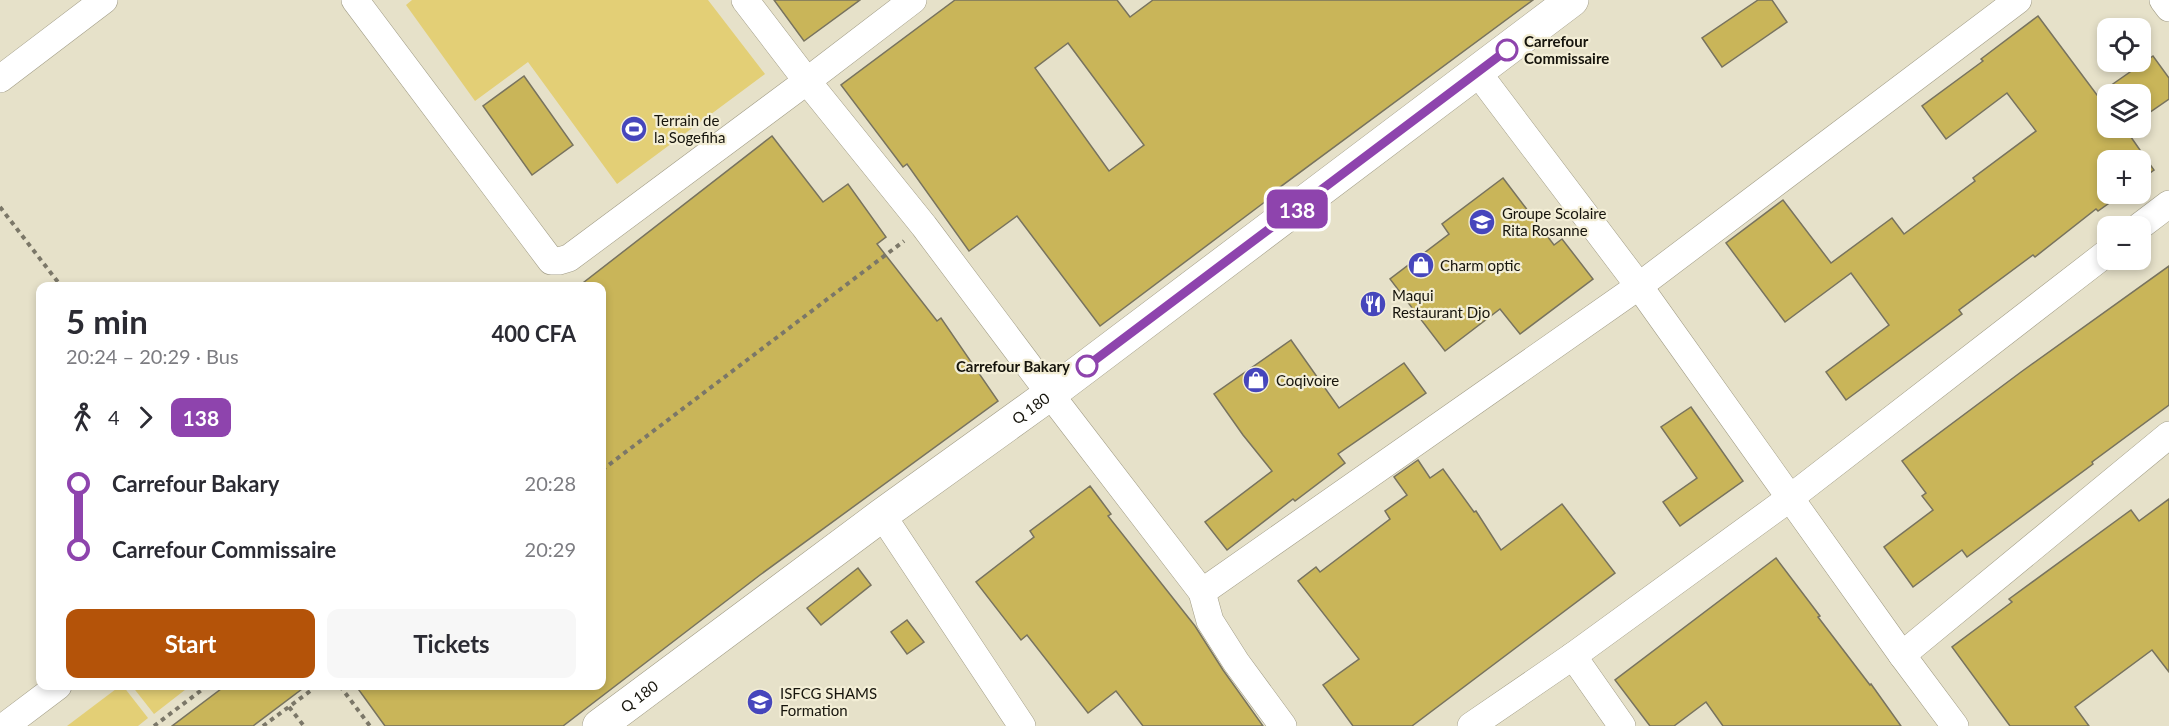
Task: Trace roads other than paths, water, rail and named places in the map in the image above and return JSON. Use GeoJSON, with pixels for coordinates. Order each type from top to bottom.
{"type":"FeatureCollection","features":[{"type":"Feature","properties":{"kind":"street"},"geometry":{"type":"LineString","coordinates":[[0,79],[104,0]]}},
{"type":"Feature","properties":{"kind":"street"},"geometry":{"type":"LineString","coordinates":[[355,0],[551,261],[569,258],[913,0]]}},
{"type":"Feature","properties":{"kind":"street"},"geometry":{"type":"LineString","coordinates":[[745,0],[924,226],[1202,592],[1210,621],[1236,662],[1283,726]]}},
{"type":"Feature","properties":{"kind":"street","name":"Q 180"},"geometry":{"type":"LineString","coordinates":[[599,726],[882,515],[1050,394],[1572,0]]}},
{"type":"Feature","properties":{"kind":"street"},"geometry":{"type":"LineString","coordinates":[[1202,592],[1639,286],[2018,0]]}},
{"type":"Feature","properties":{"kind":"street"},"geometry":{"type":"LineString","coordinates":[[2163,0],[2169,8]]}},
{"type":"Feature","properties":{"kind":"street"},"geometry":{"type":"LineString","coordinates":[[1478,73],[1639,286],[1902,656],[1955,726]]}},
{"type":"Feature","properties":{"kind":"street"},"geometry":{"type":"LineString","coordinates":[[2151,218],[2169,204]]}},
{"type":"Feature","properties":{"kind":"street"},"geometry":{"type":"LineString","coordinates":[[1471,726],[1573,656],[1790,498],[2097,261]]}},
{"type":"Feature","properties":{"kind":"street"},"geometry":{"type":"LineString","coordinates":[[1902,656],[2169,435]]}},
{"type":"Feature","properties":{"kind":"street"},"geometry":{"type":"LineString","coordinates":[[882,515],[1022,726]]}},
{"type":"Feature","properties":{"kind":"street"},"geometry":{"type":"LineString","coordinates":[[1573,656],[1622,726]]}},
{"type":"Feature","properties":{"kind":"street"},"geometry":{"type":"LineString","coordinates":[[5,726],[53,690]]}},
{"type":"Feature","properties":{"kind":"place","name":"Carrefour Commissaire"},"geometry":{"type":"Point","coordinates":[1507,50]}},
{"type":"Feature","properties":{"kind":"place","name":"Terrain de la Sogefiha"},"geometry":{"type":"Point","coordinates":[634,129]}},
{"type":"Feature","properties":{"kind":"place","name":"Groupe Scolaire Rita Rosanne"},"geometry":{"type":"Point","coordinates":[1482,222]}},
{"type":"Feature","properties":{"kind":"place","name":"Charm optic"},"geometry":{"type":"Point","coordinates":[1421,265]}},
{"type":"Feature","properties":{"kind":"place","name":"Maqui Restaurant Djo"},"geometry":{"type":"Point","coordinates":[1373,304]}},
{"type":"Feature","properties":{"kind":"place","name":"Carrefour Bakary"},"geometry":{"type":"Point","coordinates":[1087,366]}},
{"type":"Feature","properties":{"kind":"place","name":"Coqivoire"},"geometry":{"type":"Point","coordinates":[1256,380]}},
{"type":"Feature","properties":{"kind":"place","name":"ISFCG SHAMS Formation"},"geometry":{"type":"Point","coordinates":[760,702]}}]}
